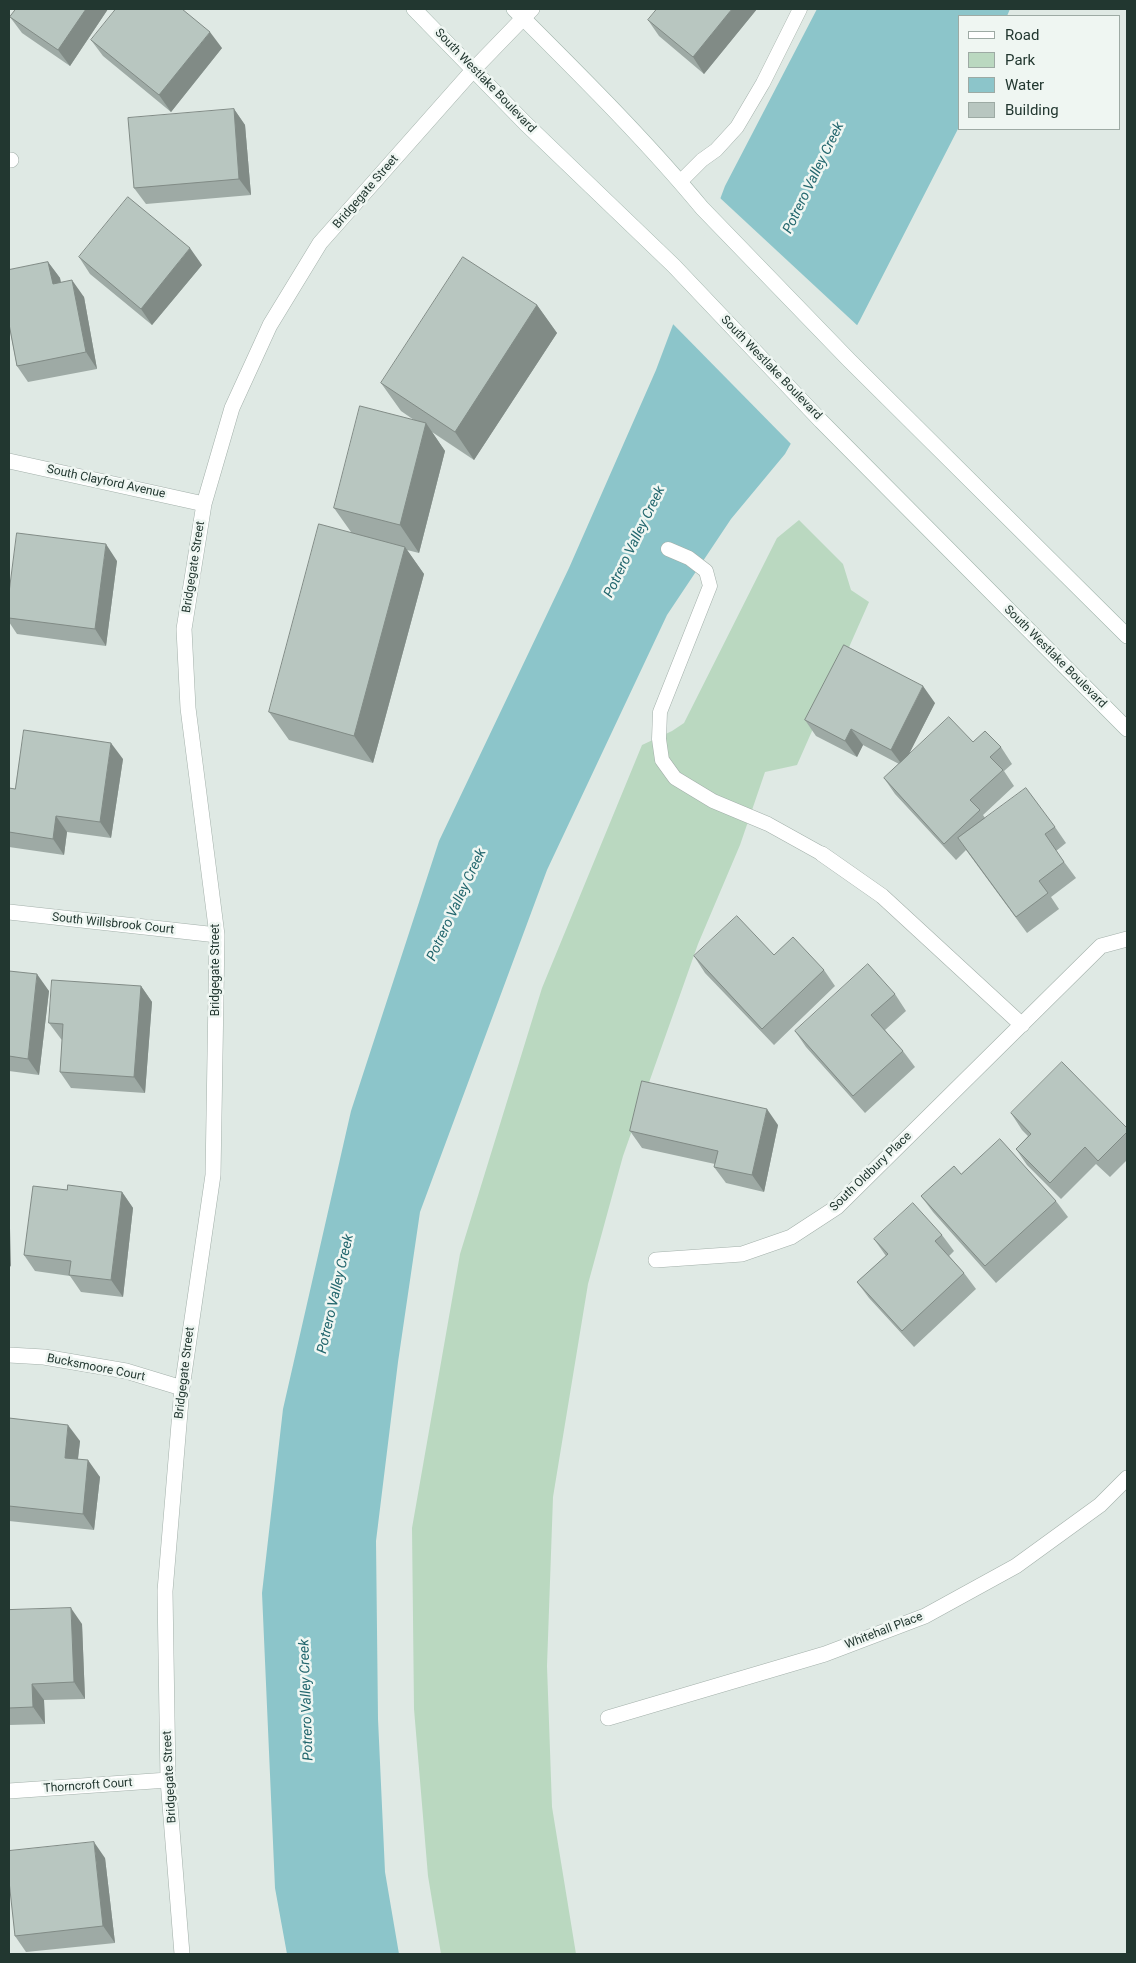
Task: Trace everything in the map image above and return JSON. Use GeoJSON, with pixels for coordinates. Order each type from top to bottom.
{"type":"FeatureCollection","features":[{"type":"Feature","properties":{"kind":"street","name":"South Westlake Boulevard"},"geometry":{"type":"LineString","coordinates":[[414,9],[524,122],[674,266],[822,421],[1127,729]]}},
{"type":"Feature","properties":{"kind":"street","name":"Bridgegate Street"},"geometry":{"type":"LineString","coordinates":[[182,1954],[168,1780],[165,1591],[182,1388],[213,1175],[218,936],[188,708],[184,629],[204,504],[232,408],[270,325],[320,243],[523,12]]}},
{"type":"Feature","properties":{"kind":"street"},"geometry":{"type":"LineString","coordinates":[[523,12],[702,208],[848,360],[1127,636]]}},
{"type":"Feature","properties":{"kind":"street","name":"South Clayford Avenue"},"geometry":{"type":"LineString","coordinates":[[9,461],[204,504]]}},
{"type":"Feature","properties":{"kind":"street"},"geometry":{"type":"LineString","coordinates":[[822,854],[882,896],[1022,1024]]}},
{"type":"Feature","properties":{"kind":"street","name":"South Willsbrook Court"},"geometry":{"type":"LineString","coordinates":[[9,912],[218,936]]}},
{"type":"Feature","properties":{"kind":"street","name":"South Oldbury Place"},"geometry":{"type":"LineString","coordinates":[[656,1260],[742,1254],[791,1237],[837,1207],[1102,946],[1127,939]]}},
{"type":"Feature","properties":{"kind":"street","name":"Bucksmoore Court"},"geometry":{"type":"LineString","coordinates":[[9,1355],[44,1357],[126,1371],[182,1388]]}},
{"type":"Feature","properties":{"kind":"street","name":"Whitehall Place"},"geometry":{"type":"LineString","coordinates":[[608,1718],[825,1654],[925,1616],[1016,1566],[1100,1505],[1127,1478]]}},
{"type":"Feature","properties":{"kind":"street","name":"Thorncroft Court"},"geometry":{"type":"LineString","coordinates":[[9,1791],[168,1780]]}},
{"type":"Feature","properties":{"kind":"lane"},"geometry":{"type":"LineString","coordinates":[[680,182],[702,160],[716,150],[737,127],[763,83],[800,9]]}},
{"type":"Feature","properties":{"kind":"lane"},"geometry":{"type":"LineString","coordinates":[[668,549],[689,558],[706,571],[710,586],[660,712],[659,739],[662,760],[675,778],[713,801],[768,824],[822,854]]}},
{"type":"Feature","properties":{"kind":"green space"},"geometry":{"type":"Polygon","coordinates":[[[799,520],[843,564],[851,590],[869,602],[797,765],[765,772],[740,845],[698,944],[623,1156],[588,1284],[553,1497],[547,1666],[552,1807],[576,1954],[441,1954],[428,1876],[414,1709],[412,1528],[460,1254],[542,988],[642,745],[672,731],[684,723],[777,538],[799,520]]]}},
{"type":"Feature","properties":{"kind":"water","name":"Potrero Valley Creek"},"geometry":{"type":"Polygon","coordinates":[[[817,9],[1010,9],[1007,15],[958,15],[958,129],[860,320],[785,454],[731,519],[667,615],[547,870],[420,1212],[398,1362],[376,1541],[378,1719],[385,1872],[399,1954],[287,1954],[275,1888],[262,1593],[283,1409],[351,1111],[439,841],[569,568],[656,370],[725,186],[817,9]]]}},
{"type":"Feature","properties":{"kind":"pier"},"geometry":{"type":"Polygon","coordinates":[[[719,197],[859,327],[793,446],[671,322],[719,197]]]}},
{"type":"Feature","properties":{"kind":"building"},"geometry":{"type":"Polygon","coordinates":[[[16,9],[86,9],[58,50],[10,17],[16,9]]]}},
{"type":"Feature","properties":{"kind":"building"},"geometry":{"type":"Polygon","coordinates":[[[116,9],[182,9],[210,32],[159,95],[91,40],[116,9]]]}},
{"type":"Feature","properties":{"kind":"building"},"geometry":{"type":"Polygon","coordinates":[[[657,9],[732,9],[693,57],[648,20],[657,9]]]}},
{"type":"Feature","properties":{"kind":"building"},"geometry":{"type":"Polygon","coordinates":[[[234,109],[239,179],[134,188],[128,118],[234,109]]]}},
{"type":"Feature","properties":{"kind":"building"},"geometry":{"type":"Polygon","coordinates":[[[128,197],[190,248],[141,309],[79,257],[128,197]]]}},
{"type":"Feature","properties":{"kind":"building"},"geometry":{"type":"Polygon","coordinates":[[[463,257],[537,305],[455,432],[381,383],[463,257]]]}},
{"type":"Feature","properties":{"kind":"building"},"geometry":{"type":"Polygon","coordinates":[[[48,262],[53,284],[72,280],[86,352],[17,366],[9,324],[9,270],[48,262]]]}},
{"type":"Feature","properties":{"kind":"building"},"geometry":{"type":"Polygon","coordinates":[[[360,406],[426,423],[400,525],[334,508],[360,406]]]}},
{"type":"Feature","properties":{"kind":"building"},"geometry":{"type":"Polygon","coordinates":[[[319,524],[405,547],[354,736],[269,712],[319,524]]]}},
{"type":"Feature","properties":{"kind":"building"},"geometry":{"type":"Polygon","coordinates":[[[17,533],[106,544],[95,629],[9,618],[9,593],[17,533]]]}},
{"type":"Feature","properties":{"kind":"building"},"geometry":{"type":"Polygon","coordinates":[[[844,645],[923,686],[891,750],[851,729],[845,741],[805,720],[844,645]]]}},
{"type":"Feature","properties":{"kind":"building"},"geometry":{"type":"Polygon","coordinates":[[[949,717],[973,742],[985,731],[1001,747],[990,757],[1003,770],[970,800],[980,810],[944,844],[884,778],[949,717]]]}},
{"type":"Feature","properties":{"kind":"building"},"geometry":{"type":"Polygon","coordinates":[[[24,730],[111,743],[100,822],[56,816],[53,839],[9,832],[9,788],[15,789],[24,730]]]}},
{"type":"Feature","properties":{"kind":"building"},"geometry":{"type":"Polygon","coordinates":[[[1026,788],[1055,827],[1045,834],[1064,862],[1039,881],[1048,893],[1016,917],[958,838],[1026,788]]]}},
{"type":"Feature","properties":{"kind":"building"},"geometry":{"type":"Polygon","coordinates":[[[737,916],[774,955],[793,937],[824,970],[762,1029],[694,956],[737,916]]]}},
{"type":"Feature","properties":{"kind":"building"},"geometry":{"type":"Polygon","coordinates":[[[868,964],[895,994],[871,1015],[903,1051],[853,1096],[795,1031],[868,964]]]}},
{"type":"Feature","properties":{"kind":"building"},"geometry":{"type":"Polygon","coordinates":[[[9,971],[37,974],[28,1059],[9,1056],[9,971]]]}},
{"type":"Feature","properties":{"kind":"building"},"geometry":{"type":"Polygon","coordinates":[[[52,980],[141,986],[134,1077],[60,1072],[63,1024],[49,1023],[52,980]]]}},
{"type":"Feature","properties":{"kind":"building"},"geometry":{"type":"Polygon","coordinates":[[[1062,1062],[1127,1128],[1127,1132],[1098,1161],[1085,1147],[1050,1183],[1016,1149],[1031,1134],[1011,1113],[1062,1062]]]}},
{"type":"Feature","properties":{"kind":"building"},"geometry":{"type":"Polygon","coordinates":[[[642,1081],[767,1109],[752,1175],[714,1167],[718,1151],[630,1131],[642,1081]]]}},
{"type":"Feature","properties":{"kind":"building"},"geometry":{"type":"Polygon","coordinates":[[[1000,1139],[1056,1201],[985,1266],[921,1196],[954,1166],[961,1174],[1000,1139]]]}},
{"type":"Feature","properties":{"kind":"building"},"geometry":{"type":"Polygon","coordinates":[[[68,1185],[122,1192],[111,1280],[69,1275],[71,1261],[24,1255],[33,1186],[67,1190],[68,1185]]]}},
{"type":"Feature","properties":{"kind":"building"},"geometry":{"type":"Polygon","coordinates":[[[913,1203],[942,1235],[935,1241],[964,1273],[902,1331],[857,1282],[888,1254],[874,1239],[913,1203]]]}},
{"type":"Feature","properties":{"kind":"building"},"geometry":{"type":"Polygon","coordinates":[[[9,1418],[68,1425],[65,1458],[88,1460],[83,1514],[9,1506],[9,1418]]]}},
{"type":"Feature","properties":{"kind":"building"},"geometry":{"type":"Polygon","coordinates":[[[71,1608],[74,1682],[32,1684],[33,1707],[9,1708],[9,1610],[71,1608]]]}},
{"type":"Feature","properties":{"kind":"building"},"geometry":{"type":"Polygon","coordinates":[[[94,1842],[103,1926],[15,1936],[9,1881],[9,1851],[94,1842]]]}}]}
